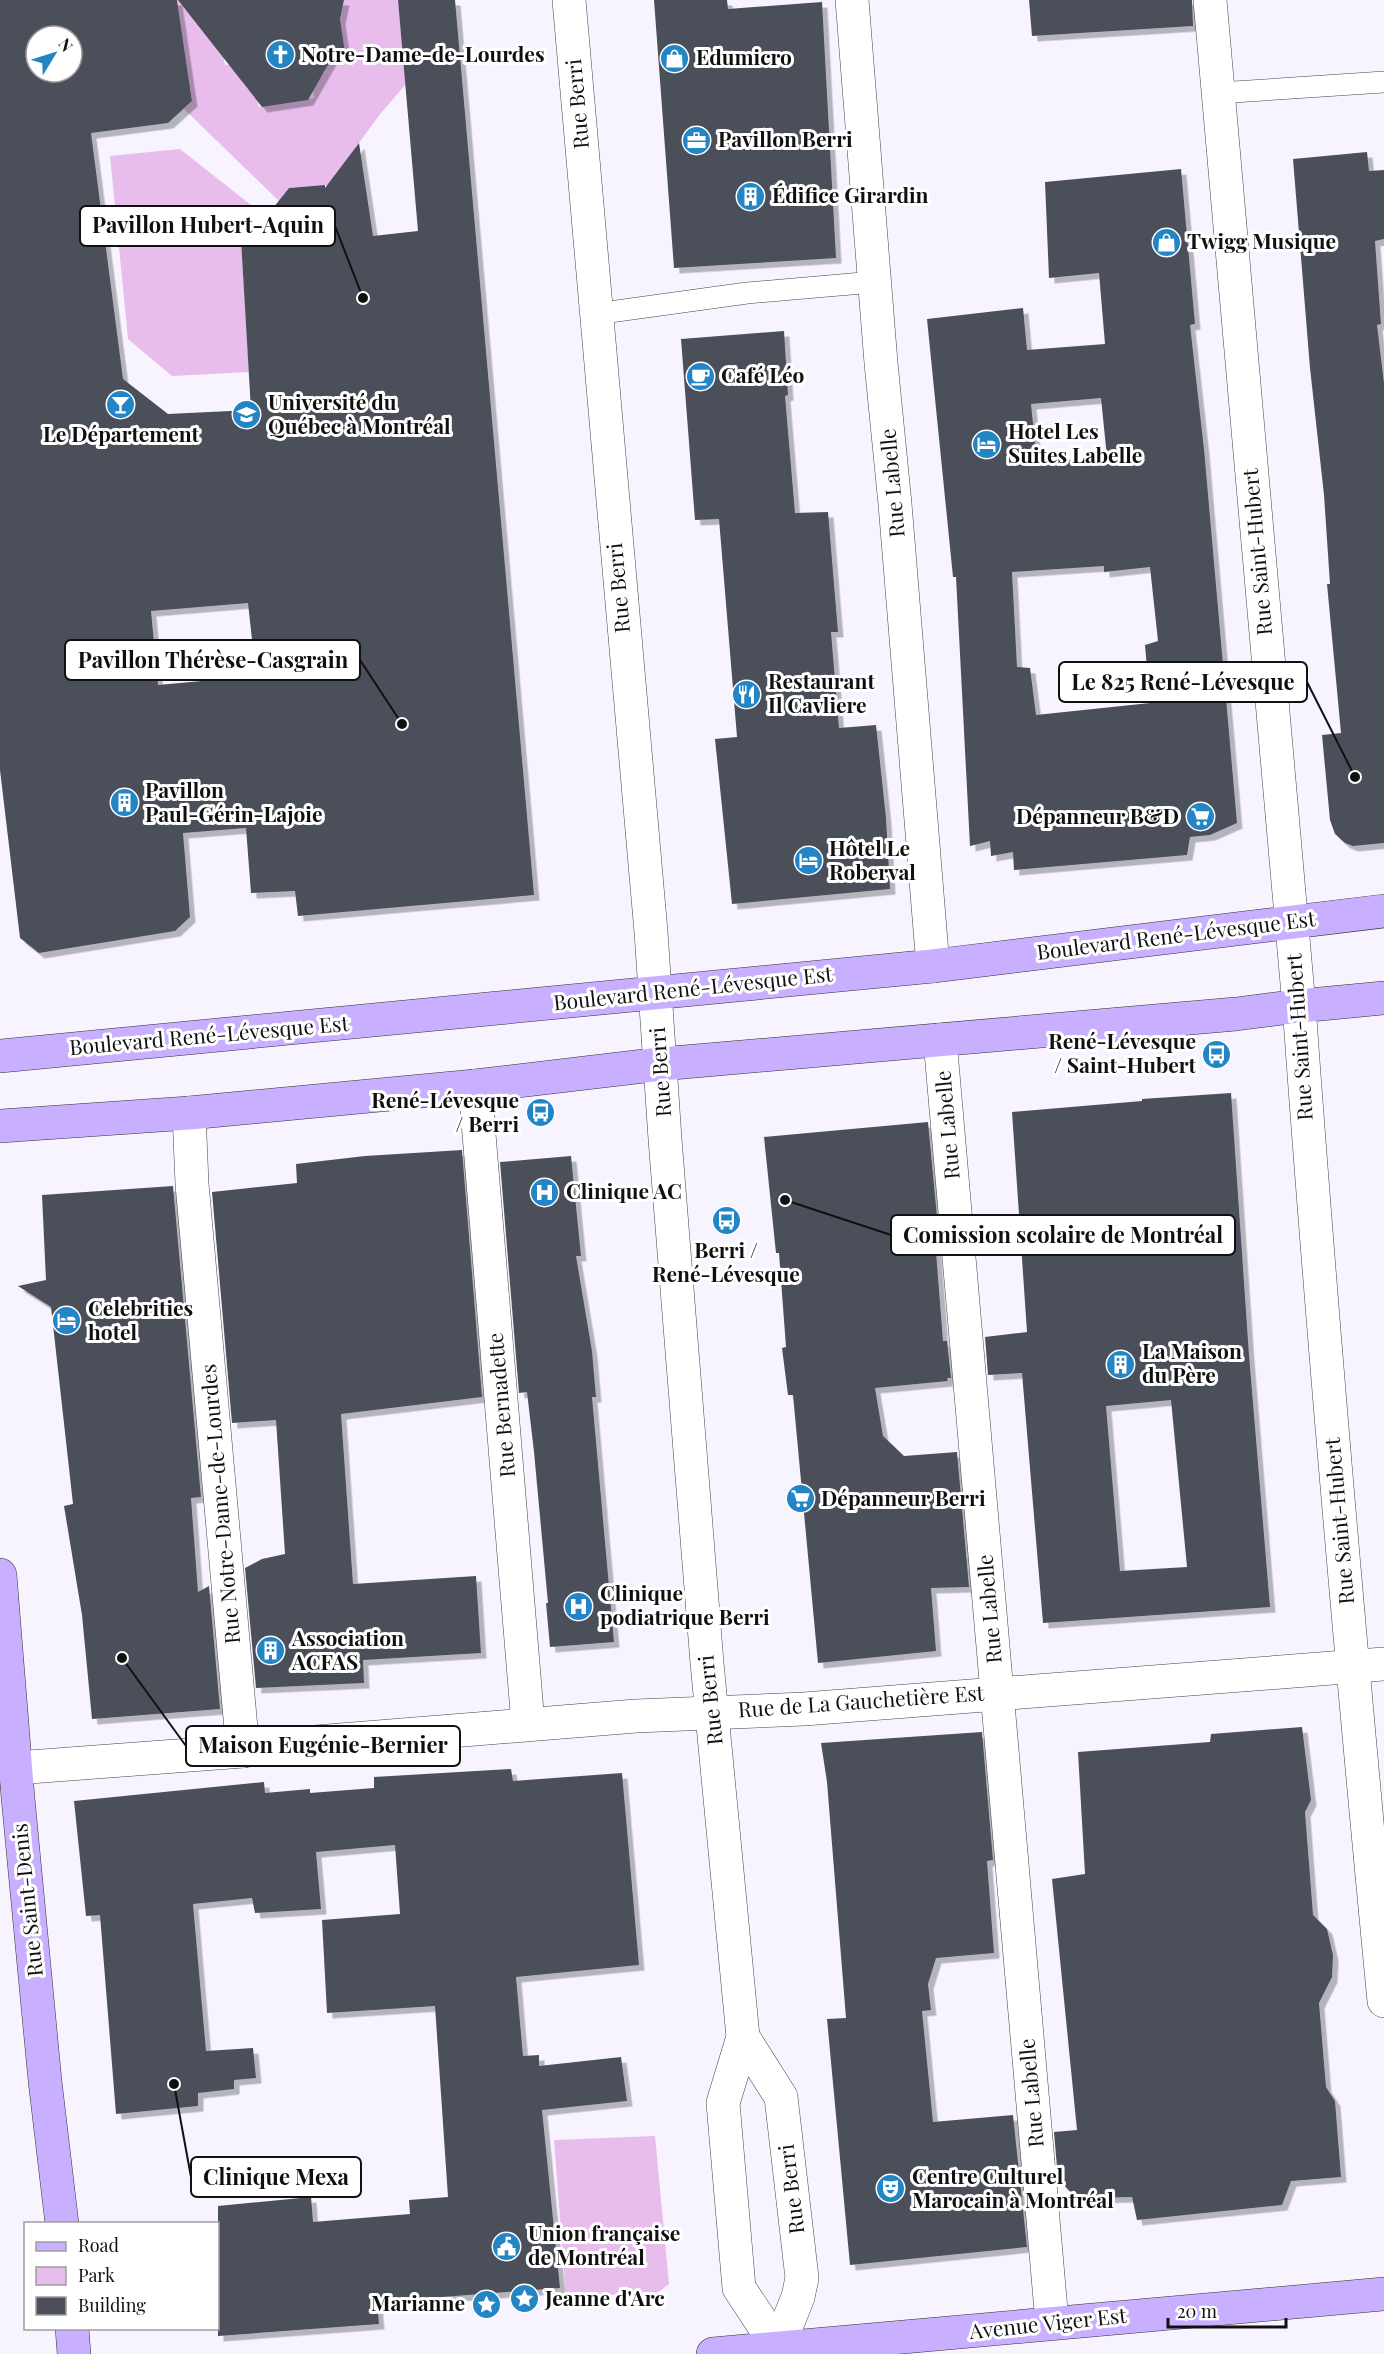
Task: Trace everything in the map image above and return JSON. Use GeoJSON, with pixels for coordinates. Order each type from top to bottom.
{"type":"FeatureCollection","features":[{"type":"Feature","properties":{"kind":"main road","name":"Boulevard René-Lévesque Est"},"geometry":{"type":"LineString","coordinates":[[0,1056],[655,991],[933,966],[1384,911]]}},
{"type":"Feature","properties":{"kind":"main road"},"geometry":{"type":"LineString","coordinates":[[0,1126],[189,1113],[475,1086],[661,1064],[1236,1014],[1384,998]]}},
{"type":"Feature","properties":{"kind":"main road","name":"Rue Saint-Denis"},"geometry":{"type":"LineString","coordinates":[[0,1575],[8,1769],[62,2222]]}},
{"type":"Feature","properties":{"kind":"main road","name":"Avenue Viger Est"},"geometry":{"type":"LineString","coordinates":[[712,2354],[778,2350],[1052,2322],[1384,2294]]}},
{"type":"Feature","properties":{"kind":"main road"},"geometry":{"type":"LineString","coordinates":[[72,2330],[74,2354]]}},
{"type":"Feature","properties":{"kind":"street","name":"Rue Berri"},"geometry":{"type":"LineString","coordinates":[[569,0],[655,991],[712,1711],[743,2037],[723,2103],[739,2288],[778,2350]]}},
{"type":"Feature","properties":{"kind":"street","name":"Rue Labelle"},"geometry":{"type":"LineString","coordinates":[[852,0],[933,966]]}},
{"type":"Feature","properties":{"kind":"street","name":"Rue Saint-Hubert"},"geometry":{"type":"LineString","coordinates":[[1210,0],[1299,1006],[1305,1115],[1352,1668],[1384,2001]]}},
{"type":"Feature","properties":{"kind":"street","name":"Rue Labelle"},"geometry":{"type":"LineString","coordinates":[[940,1040],[1052,2322]]}},
{"type":"Feature","properties":{"kind":"street","name":"Rue Bernadette"},"geometry":{"type":"LineString","coordinates":[[475,1086],[528,1724]]}},
{"type":"Feature","properties":{"kind":"street","name":"Rue Notre-Dame-de-Lourdes"},"geometry":{"type":"LineString","coordinates":[[189,1113],[192,1184],[243,1751]]}},
{"type":"Feature","properties":{"kind":"street","name":"Rue de La Gauchetière Est"},"geometry":{"type":"LineString","coordinates":[[8,1769],[243,1751],[291,1744],[528,1724],[712,1711],[804,1709],[1384,1664]]}},
{"type":"Feature","properties":{"kind":"street","name":"Rue Berri"},"geometry":{"type":"LineString","coordinates":[[743,2037],[781,2097],[802,2278],[798,2297],[778,2350]]}},
{"type":"Feature","properties":{"kind":"lane"},"geometry":{"type":"LineString","coordinates":[[1218,93],[1384,82]]}},
{"type":"Feature","properties":{"kind":"lane"},"geometry":{"type":"LineString","coordinates":[[595,314],[737,295],[874,282]]}},
{"type":"Feature","properties":{"kind":"green space"},"geometry":{"type":"Polygon","coordinates":[[[177,0],[207,0],[219,35],[225,65],[237,63],[243,82],[256,96],[259,107],[314,98],[313,87],[324,73],[330,57],[345,52],[328,23],[342,11],[344,0],[398,0],[406,84],[381,113],[328,185],[289,188],[279,201],[184,109],[192,101],[177,0]]]}},
{"type":"Feature","properties":{"kind":"green space"},"geometry":{"type":"Polygon","coordinates":[[[180,149],[266,217],[268,238],[241,241],[249,372],[172,376],[128,339],[110,156],[180,149]]]}},
{"type":"Feature","properties":{"kind":"green space"},"geometry":{"type":"Polygon","coordinates":[[[655,2136],[669,2284],[657,2293],[566,2297],[554,2140],[655,2136]]]}},
{"type":"Feature","properties":{"kind":"building","name":"Université du Québec à Montréal"},"geometry":{"type":"Polygon","coordinates":[[[0,0],[177,0],[192,101],[168,123],[91,133],[123,379],[168,414],[251,410],[241,240],[268,238],[266,217],[289,188],[325,185],[325,188],[359,143],[373,236],[418,231],[398,0],[455,0],[534,895],[298,916],[295,891],[251,893],[246,828],[183,833],[190,917],[175,931],[39,953],[20,938],[0,770],[0,0]],[[248,603],[151,611],[158,685],[256,676],[248,603]]]}},
{"type":"Feature","properties":{"kind":"building","name":"Notre-Dame-de-Lourdes"},"geometry":{"type":"Polygon","coordinates":[[[178,0],[344,0],[340,19],[345,53],[333,56],[308,100],[262,107],[178,0]]]}},
{"type":"Feature","properties":{"kind":"building"},"geometry":{"type":"Polygon","coordinates":[[[654,0],[727,0],[728,9],[822,2],[836,258],[674,268],[654,0]]]}},
{"type":"Feature","properties":{"kind":"building"},"geometry":{"type":"Polygon","coordinates":[[[1029,0],[1192,0],[1193,26],[1032,36],[1029,0]]]}},
{"type":"Feature","properties":{"kind":"building"},"geometry":{"type":"Polygon","coordinates":[[[1367,152],[1369,171],[1384,170],[1384,239],[1375,241],[1381,324],[1377,325],[1384,383],[1384,843],[1353,846],[1345,843],[1335,834],[1330,820],[1322,735],[1341,733],[1327,584],[1330,584],[1324,495],[1310,368],[1293,159],[1367,152]]]}},
{"type":"Feature","properties":{"kind":"building"},"geometry":{"type":"Polygon","coordinates":[[[1181,169],[1195,324],[1190,325],[1204,449],[1237,823],[1210,835],[1190,837],[1187,855],[1014,870],[1013,852],[991,856],[990,841],[970,846],[956,577],[953,577],[927,319],[1023,308],[1027,350],[1105,344],[1099,273],[1049,278],[1045,182],[1181,169]],[[1101,398],[1031,404],[1037,463],[1107,457],[1101,398]],[[1104,566],[1012,572],[1017,667],[1030,668],[1036,715],[1150,703],[1145,645],[1158,641],[1150,567],[1104,572],[1104,566]]]}},
{"type":"Feature","properties":{"kind":"building"},"geometry":{"type":"Polygon","coordinates":[[[784,331],[788,395],[785,396],[795,513],[828,512],[838,632],[831,632],[839,728],[876,725],[886,818],[890,889],[732,904],[715,739],[737,737],[719,519],[695,520],[681,339],[784,331]]]}},
{"type":"Feature","properties":{"kind":"building","name":"La Maison du Père"},"geometry":{"type":"Polygon","coordinates":[[[1231,1093],[1249,1355],[1270,1607],[1043,1623],[1022,1373],[988,1375],[985,1337],[1027,1332],[1012,1112],[1142,1101],[1142,1099],[1231,1093]],[[1171,1400],[1106,1406],[1120,1571],[1187,1567],[1171,1400]]]}},
{"type":"Feature","properties":{"kind":"building"},"geometry":{"type":"Polygon","coordinates":[[[928,1122],[939,1238],[935,1239],[943,1341],[947,1341],[951,1378],[947,1378],[948,1381],[875,1388],[883,1436],[904,1456],[957,1452],[969,1587],[931,1588],[936,1651],[818,1663],[793,1395],[788,1395],[782,1348],[786,1347],[779,1253],[776,1253],[764,1137],[928,1122]]]}},
{"type":"Feature","properties":{"kind":"building"},"geometry":{"type":"Polygon","coordinates":[[[462,1150],[482,1397],[341,1414],[353,1584],[476,1576],[481,1653],[363,1660],[364,1683],[256,1688],[245,1568],[262,1559],[285,1554],[276,1420],[232,1423],[212,1192],[297,1183],[296,1164],[365,1156],[462,1150]]]}},
{"type":"Feature","properties":{"kind":"building"},"geometry":{"type":"Polygon","coordinates":[[[571,1156],[581,1256],[576,1256],[592,1351],[596,1397],[592,1397],[614,1642],[550,1647],[546,1603],[548,1603],[527,1392],[519,1393],[500,1162],[571,1156]]]}},
{"type":"Feature","properties":{"kind":"building"},"geometry":{"type":"Polygon","coordinates":[[[173,1186],[201,1497],[191,1498],[198,1592],[209,1586],[220,1709],[92,1719],[82,1615],[64,1506],[73,1504],[51,1307],[18,1286],[46,1280],[42,1195],[173,1186]]]}},
{"type":"Feature","properties":{"kind":"building"},"geometry":{"type":"Polygon","coordinates":[[[1302,1727],[1311,1800],[1305,1812],[1313,1915],[1327,1929],[1333,1955],[1332,1977],[1319,2003],[1326,2087],[1335,2101],[1341,2177],[1291,2181],[1282,2205],[1137,2220],[1132,2197],[1078,2200],[1058,2179],[1054,2132],[1077,2130],[1052,1879],[1085,1874],[1078,1752],[1210,1742],[1211,1734],[1302,1727]]]}},
{"type":"Feature","properties":{"kind":"building"},"geometry":{"type":"Polygon","coordinates":[[[982,1732],[993,1860],[987,1861],[994,1953],[936,1958],[928,1984],[931,2010],[922,2011],[933,2122],[1013,2115],[1027,2247],[850,2265],[827,2019],[846,2018],[827,1782],[821,1743],[982,1732]]]}},
{"type":"Feature","properties":{"kind":"building"},"geometry":{"type":"Polygon","coordinates":[[[511,1769],[513,1781],[622,1773],[639,1965],[516,1977],[523,2056],[539,2055],[539,2066],[621,2057],[627,2101],[542,2110],[560,2288],[377,2302],[379,2324],[218,2336],[218,2206],[311,2197],[313,2222],[410,2214],[409,2200],[448,2197],[435,2006],[327,2013],[322,1920],[400,1914],[395,1845],[316,1852],[321,1909],[255,1913],[252,1898],[193,1904],[206,2051],[253,2048],[256,2078],[234,2080],[234,2089],[198,2093],[198,2106],[116,2114],[100,1915],[86,1916],[74,1801],[264,1782],[265,1793],[310,1789],[310,1793],[374,1788],[374,1777],[511,1769]]]}},
{"type":"Feature","properties":{"kind":"place","name":"Notre-Dame-de-Lourdes"},"geometry":{"type":"Point","coordinates":[280,55]}},
{"type":"Feature","properties":{"kind":"place","name":"Edumicro"},"geometry":{"type":"Point","coordinates":[675,58]}},
{"type":"Feature","properties":{"kind":"place","name":"Pavillon Berri"},"geometry":{"type":"Point","coordinates":[697,140]}},
{"type":"Feature","properties":{"kind":"place","name":"Édifice Girardin"},"geometry":{"type":"Point","coordinates":[751,196]}},
{"type":"Feature","properties":{"kind":"place","name":"Twigg Musique"},"geometry":{"type":"Point","coordinates":[1166,242]}},
{"type":"Feature","properties":{"kind":"place","name":"Pavillon Hubert-Aquin"},"geometry":{"type":"Point","coordinates":[363,298]}},
{"type":"Feature","properties":{"kind":"place","name":"Café Léo"},"geometry":{"type":"Point","coordinates":[700,376]}},
{"type":"Feature","properties":{"kind":"place","name":"Le Département"},"geometry":{"type":"Point","coordinates":[121,404]}},
{"type":"Feature","properties":{"kind":"place","name":"Université du Québec à Montréal"},"geometry":{"type":"Point","coordinates":[247,415]}},
{"type":"Feature","properties":{"kind":"place","name":"Hotel Les Suites Labelle"},"geometry":{"type":"Point","coordinates":[987,444]}},
{"type":"Feature","properties":{"kind":"place","name":"Restaurant Il Cavliere"},"geometry":{"type":"Point","coordinates":[747,694]}},
{"type":"Feature","properties":{"kind":"place","name":"Pavillon Thérèse-Casgrain"},"geometry":{"type":"Point","coordinates":[402,724]}},
{"type":"Feature","properties":{"kind":"place","name":"Le 825 René-Lévesque"},"geometry":{"type":"Point","coordinates":[1355,777]}},
{"type":"Feature","properties":{"kind":"place","name":"Pavillon Paul-Gérin-Lajoie"},"geometry":{"type":"Point","coordinates":[124,803]}},
{"type":"Feature","properties":{"kind":"place","name":"Dépanneur B&D"},"geometry":{"type":"Point","coordinates":[1200,817]}},
{"type":"Feature","properties":{"kind":"place","name":"Hôtel Le Roberval"},"geometry":{"type":"Point","coordinates":[808,861]}},
{"type":"Feature","properties":{"kind":"place","name":"René-Lévesque / Saint-Hubert"},"geometry":{"type":"Point","coordinates":[1217,1054]}},
{"type":"Feature","properties":{"kind":"place","name":"René-Lévesque / Berri"},"geometry":{"type":"Point","coordinates":[540,1113]}},
{"type":"Feature","properties":{"kind":"place","name":"Clinique AC"},"geometry":{"type":"Point","coordinates":[545,1192]}},
{"type":"Feature","properties":{"kind":"place","name":"Comission scolaire de Montréal"},"geometry":{"type":"Point","coordinates":[785,1200]}},
{"type":"Feature","properties":{"kind":"place","name":"Berri / René-Lévesque"},"geometry":{"type":"Point","coordinates":[726,1220]}},
{"type":"Feature","properties":{"kind":"place","name":"Celebrities hotel"},"geometry":{"type":"Point","coordinates":[67,1321]}},
{"type":"Feature","properties":{"kind":"place","name":"La Maison du Père"},"geometry":{"type":"Point","coordinates":[1121,1364]}},
{"type":"Feature","properties":{"kind":"place","name":"Dépanneur Berri"},"geometry":{"type":"Point","coordinates":[800,1499]}},
{"type":"Feature","properties":{"kind":"place","name":"Clinique podiatrique Berri"},"geometry":{"type":"Point","coordinates":[579,1606]}},
{"type":"Feature","properties":{"kind":"place","name":"Association ACFAS"},"geometry":{"type":"Point","coordinates":[271,1651]}},
{"type":"Feature","properties":{"kind":"place","name":"Maison Eugénie-Bernier"},"geometry":{"type":"Point","coordinates":[122,1658]}},
{"type":"Feature","properties":{"kind":"place","name":"Clinique Mexa"},"geometry":{"type":"Point","coordinates":[174,2084]}},
{"type":"Feature","properties":{"kind":"place","name":"Centre Culturel Marocain à Montréal"},"geometry":{"type":"Point","coordinates":[891,2189]}},
{"type":"Feature","properties":{"kind":"place","name":"Union française de Montréal"},"geometry":{"type":"Point","coordinates":[507,2246]}},
{"type":"Feature","properties":{"kind":"place","name":"Jeanne d'Arc"},"geometry":{"type":"Point","coordinates":[524,2299]}},
{"type":"Feature","properties":{"kind":"place","name":"Marianne"},"geometry":{"type":"Point","coordinates":[486,2304]}}]}
